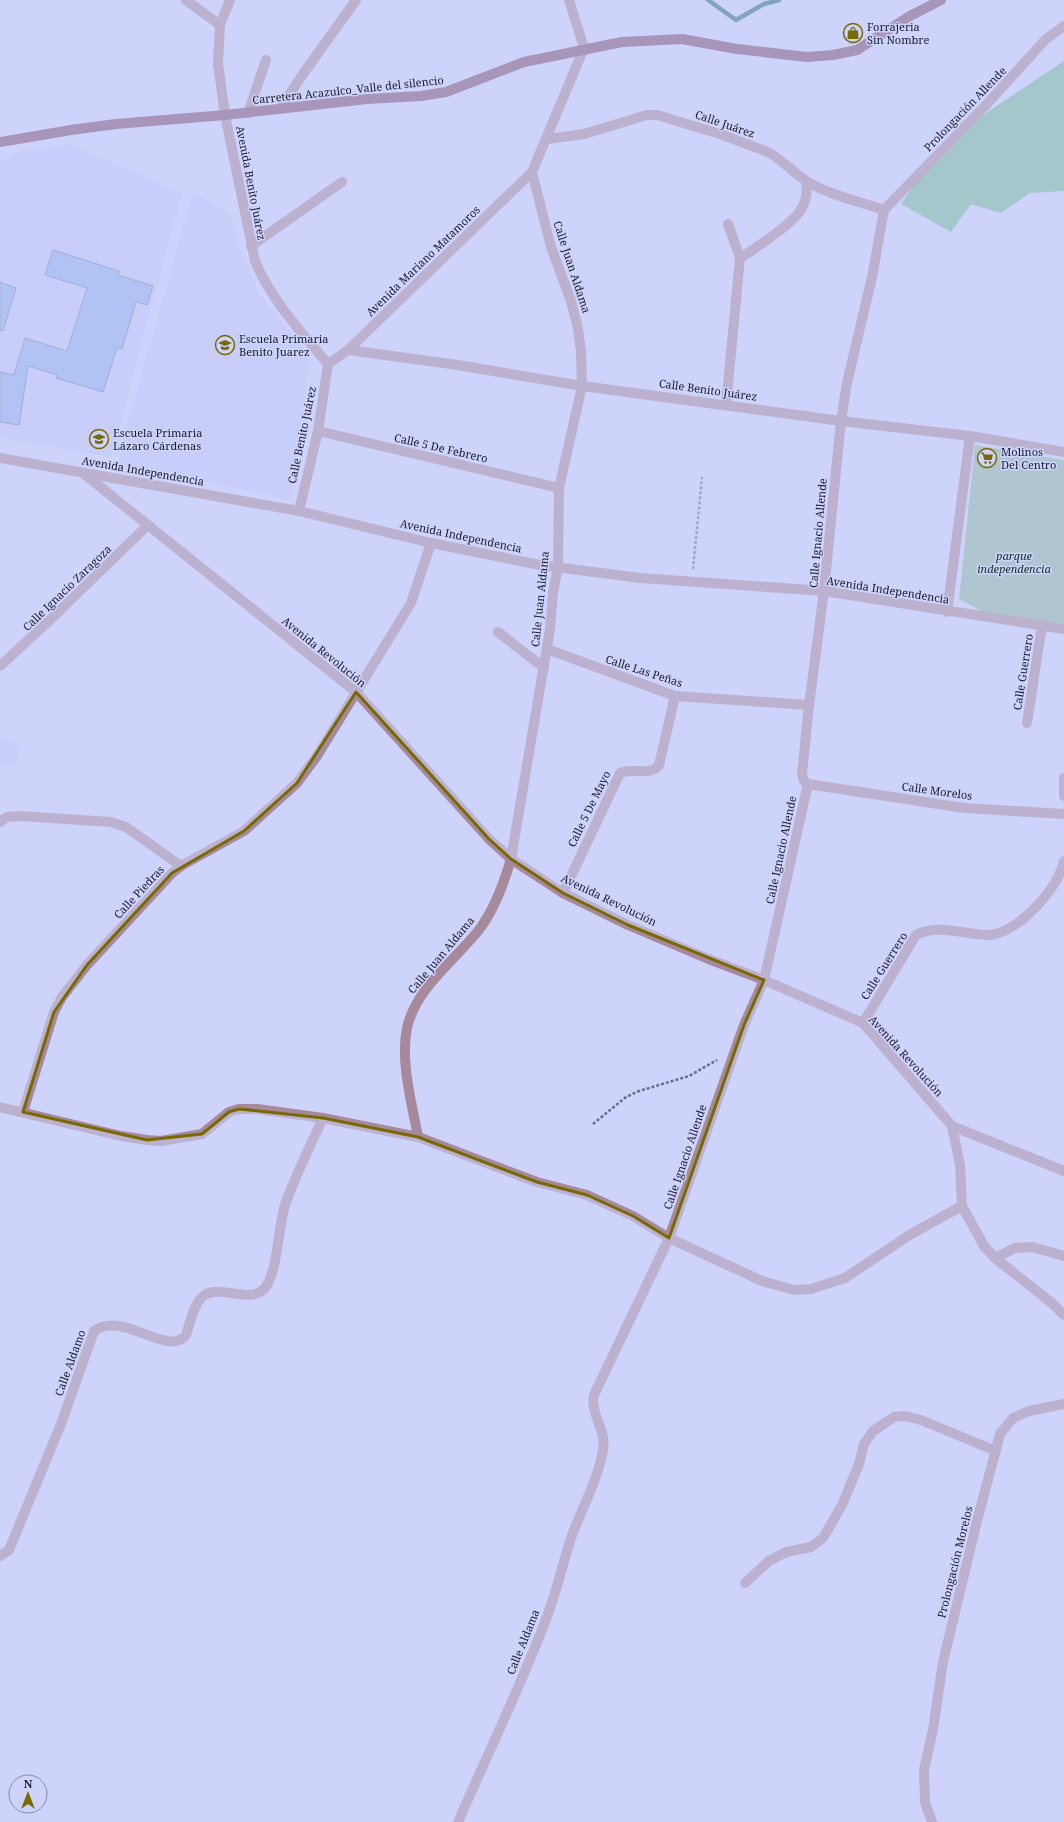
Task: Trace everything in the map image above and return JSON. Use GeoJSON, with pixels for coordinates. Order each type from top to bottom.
{"type":"FeatureCollection","features":[{"type":"Feature","properties":{"kind":"main road","name":"Carretera Acazulco_Valle del silencio"},"geometry":{"type":"LineString","coordinates":[[0,142],[108,125],[248,113],[367,99],[420,96],[446,92],[524,62],[584,48],[622,42],[682,40],[737,49],[807,57],[833,56],[857,50],[910,16],[941,0]]}},
{"type":"Feature","properties":{"kind":"street"},"geometry":{"type":"LineString","coordinates":[[186,0],[220,25]]}},
{"type":"Feature","properties":{"kind":"street","name":"Avenida Benito Juárez"},"geometry":{"type":"LineString","coordinates":[[230,0],[220,25],[218,64],[225,115],[255,261],[266,283],[296,326],[328,364]]}},
{"type":"Feature","properties":{"kind":"street"},"geometry":{"type":"LineString","coordinates":[[280,109],[356,0]]}},
{"type":"Feature","properties":{"kind":"street"},"geometry":{"type":"LineString","coordinates":[[532,172],[584,48],[569,0]]}},
{"type":"Feature","properties":{"kind":"street","name":"Prolongación Allende"},"geometry":{"type":"LineString","coordinates":[[884,210],[987,104],[1045,40],[1064,26]]}},
{"type":"Feature","properties":{"kind":"street"},"geometry":{"type":"LineString","coordinates":[[248,113],[266,60]]}},
{"type":"Feature","properties":{"kind":"street","name":"Calle Juárez"},"geometry":{"type":"LineString","coordinates":[[547,139],[584,134],[647,115],[657,115],[720,134],[768,152],[783,161],[806,181],[837,194],[884,210]]}},
{"type":"Feature","properties":{"kind":"street","name":"Avenida Mariano Matamoros"},"geometry":{"type":"LineString","coordinates":[[328,364],[348,350],[532,172]]}},
{"type":"Feature","properties":{"kind":"street","name":"Calle Juan Aldama"},"geometry":{"type":"LineString","coordinates":[[418,1137],[408,1080],[406,1046],[407,1029],[418,999],[479,930],[488,917],[511,859],[544,668],[553,594],[558,568],[559,488],[582,386],[581,352],[578,328],[571,300],[551,247],[532,172]]}},
{"type":"Feature","properties":{"kind":"street"},"geometry":{"type":"LineString","coordinates":[[740,258],[795,217],[805,202],[807,196],[806,181]]}},
{"type":"Feature","properties":{"kind":"street"},"geometry":{"type":"LineString","coordinates":[[251,246],[342,182]]}},
{"type":"Feature","properties":{"kind":"street","name":"Calle Ignacio Allende"},"geometry":{"type":"LineString","coordinates":[[599,1466],[604,1439],[595,1413],[593,1402],[594,1395],[669,1238],[744,1025],[764,980],[808,784],[804,781],[802,774],[809,705],[824,591],[840,421],[847,383],[872,277],[884,210]]}},
{"type":"Feature","properties":{"kind":"street"},"geometry":{"type":"LineString","coordinates":[[726,405],[740,258],[728,224]]}},
{"type":"Feature","properties":{"kind":"street","name":"Calle Benito Juárez"},"geometry":{"type":"LineString","coordinates":[[348,350],[458,365],[582,386],[840,421],[970,436],[1064,452]]}},
{"type":"Feature","properties":{"kind":"street","name":"Calle Benito Juárez"},"geometry":{"type":"LineString","coordinates":[[298,511],[318,431],[328,364]]}},
{"type":"Feature","properties":{"kind":"street","name":"Calle 5 De Febrero"},"geometry":{"type":"LineString","coordinates":[[318,431],[559,488]]}},
{"type":"Feature","properties":{"kind":"street"},"geometry":{"type":"LineString","coordinates":[[947,612],[970,436]]}},
{"type":"Feature","properties":{"kind":"street","name":"Avenida Independencia"},"geometry":{"type":"LineString","coordinates":[[0,458],[298,511],[502,558],[558,568],[640,578],[824,591],[947,612],[1064,628]]}},
{"type":"Feature","properties":{"kind":"street","name":"Avenida Revolución"},"geometry":{"type":"LineString","coordinates":[[83,473],[356,692],[489,839],[511,859],[563,893],[635,928],[706,958],[764,980],[863,1023],[952,1126],[1064,1171]]}},
{"type":"Feature","properties":{"kind":"street","name":"Calle Ignacio Zaragoza"},"geometry":{"type":"LineString","coordinates":[[0,666],[62,609],[148,525]]}},
{"type":"Feature","properties":{"kind":"street","name":"Calle Piedras"},"geometry":{"type":"LineString","coordinates":[[23,1112],[54,1012],[62,997],[87,965],[172,873],[181,866],[244,831],[278,802],[297,783],[317,756],[411,603],[431,542]]}},
{"type":"Feature","properties":{"kind":"street","name":"Calle Guerrero"},"geometry":{"type":"LineString","coordinates":[[1027,724],[1042,625]]}},
{"type":"Feature","properties":{"kind":"street"},"geometry":{"type":"LineString","coordinates":[[498,632],[544,668]]}},
{"type":"Feature","properties":{"kind":"street","name":"Calle Las Peñas"},"geometry":{"type":"LineString","coordinates":[[547,649],[674,696],[809,705]]}},
{"type":"Feature","properties":{"kind":"street","name":"Calle 5 De Mayo"},"geometry":{"type":"LineString","coordinates":[[563,893],[620,773],[628,770],[650,771],[659,765],[674,696]]}},
{"type":"Feature","properties":{"kind":"street"},"geometry":{"type":"LineString","coordinates":[[1064,778],[1064,796]]}},
{"type":"Feature","properties":{"kind":"street","name":"Calle Morelos"},"geometry":{"type":"LineString","coordinates":[[808,784],[964,808],[1064,814]]}},
{"type":"Feature","properties":{"kind":"street"},"geometry":{"type":"LineString","coordinates":[[0,822],[7,817],[20,816],[110,822],[126,827],[181,866]]}},
{"type":"Feature","properties":{"kind":"street","name":"Calle Guerrero"},"geometry":{"type":"LineString","coordinates":[[863,1023],[916,935],[931,930],[988,935],[999,933],[1022,919],[1046,897],[1063,866],[1064,861]]}},
{"type":"Feature","properties":{"kind":"street"},"geometry":{"type":"LineString","coordinates":[[0,1108],[23,1112],[121,1136],[161,1141],[202,1134],[233,1110],[257,1109],[323,1118],[418,1137],[537,1182],[587,1195],[633,1216],[669,1238],[762,1281],[794,1290],[811,1288],[845,1278],[911,1234],[962,1206]]}},
{"type":"Feature","properties":{"kind":"street","name":"Calle Aldamo"},"geometry":{"type":"LineString","coordinates":[[0,1556],[9,1550],[61,1424],[94,1331],[100,1326],[117,1324],[160,1340],[182,1339],[186,1335],[197,1304],[202,1297],[210,1293],[250,1295],[263,1290],[271,1276],[285,1206],[323,1118]]}},
{"type":"Feature","properties":{"kind":"street"},"geometry":{"type":"LineString","coordinates":[[952,1126],[960,1166],[962,1206],[984,1246],[994,1258],[1053,1304],[1064,1315]]}},
{"type":"Feature","properties":{"kind":"street"},"geometry":{"type":"LineString","coordinates":[[994,1258],[1015,1248],[1032,1247],[1064,1256]]}},
{"type":"Feature","properties":{"kind":"street","name":"Prolongación Morelos"},"geometry":{"type":"LineString","coordinates":[[932,1822],[925,1802],[924,1770],[933,1729],[943,1662],[977,1521],[1000,1434],[1013,1418],[1028,1411],[1064,1404]]}},
{"type":"Feature","properties":{"kind":"street"},"geometry":{"type":"LineString","coordinates":[[745,1582],[769,1561],[786,1552],[811,1547],[823,1538],[842,1505],[859,1464],[864,1444],[872,1431],[894,1417],[905,1416],[921,1420],[996,1451]]}},
{"type":"Feature","properties":{"kind":"street","name":"Calle Aldama"},"geometry":{"type":"LineString","coordinates":[[458,1822],[532,1654],[548,1612],[571,1540],[599,1466]]}},
{"type":"Feature","properties":{"kind":"path"},"geometry":{"type":"LineString","coordinates":[[692,582],[702,477]]}},
{"type":"Feature","properties":{"kind":"path"},"geometry":{"type":"LineString","coordinates":[[593,1124],[626,1096],[689,1076],[707,1067],[722,1056]]}},
{"type":"Feature","properties":{"kind":"highlighted area"},"geometry":{"type":"Polygon","coordinates":[[[356,692],[489,839],[511,859],[563,893],[628,925],[764,980],[744,1025],[669,1238],[633,1216],[587,1195],[537,1182],[418,1137],[323,1118],[239,1109],[229,1112],[202,1134],[147,1140],[23,1112],[54,1012],[87,965],[172,873],[244,831],[297,783],[356,692]]]}},
{"type":"Feature","properties":{"kind":"shaded area"},"geometry":{"type":"Polygon","coordinates":[[[70,144],[182,193],[111,457],[0,438],[0,162],[17,153],[70,144]]]}},
{"type":"Feature","properties":{"kind":"shaded area","name":"Escuela Primaria Benito Juarez"},"geometry":{"type":"Polygon","coordinates":[[[193,193],[230,214],[242,255],[260,294],[310,358],[291,500],[119,463],[121,448],[193,193]]]}},
{"type":"Feature","properties":{"kind":"shaded area"},"geometry":{"type":"Polygon","coordinates":[[[0,735],[21,746],[16,764],[0,767],[0,735]]]}},
{"type":"Feature","properties":{"kind":"green space"},"geometry":{"type":"Polygon","coordinates":[[[1064,61],[1064,191],[1030,193],[1001,213],[971,204],[951,232],[901,204],[935,154],[989,111],[1064,61]]]}},
{"type":"Feature","properties":{"kind":"green space","name":"parque independencia"},"geometry":{"type":"Polygon","coordinates":[[[975,445],[1064,460],[1064,624],[985,613],[959,599],[975,445]]]}},
{"type":"Feature","properties":{"kind":"building"},"geometry":{"type":"Polygon","coordinates":[[[53,250],[119,271],[118,275],[153,286],[147,305],[136,302],[122,349],[117,348],[103,392],[56,378],[57,375],[28,366],[19,425],[0,422],[0,372],[14,375],[25,338],[67,351],[87,288],[45,275],[53,250]]]}},
{"type":"Feature","properties":{"kind":"building"},"geometry":{"type":"Polygon","coordinates":[[[0,282],[16,288],[3,331],[0,330],[0,282]]]}},
{"type":"Feature","properties":{"kind":"waterway"},"geometry":{"type":"LineString","coordinates":[[708,0],[736,20],[764,4],[779,0]]}},
{"type":"Feature","properties":{"kind":"place","name":"Forrajeria Sin Nombre"},"geometry":{"type":"Point","coordinates":[853,33]}},
{"type":"Feature","properties":{"kind":"place","name":"Escuela Primaria Benito Juarez"},"geometry":{"type":"Point","coordinates":[225,345]}},
{"type":"Feature","properties":{"kind":"place","name":"Escuela Primaria Lázaro Cárdenas"},"geometry":{"type":"Point","coordinates":[99,439]}},
{"type":"Feature","properties":{"kind":"place","name":"Molinos Del Centro"},"geometry":{"type":"Point","coordinates":[987,458]}}]}
